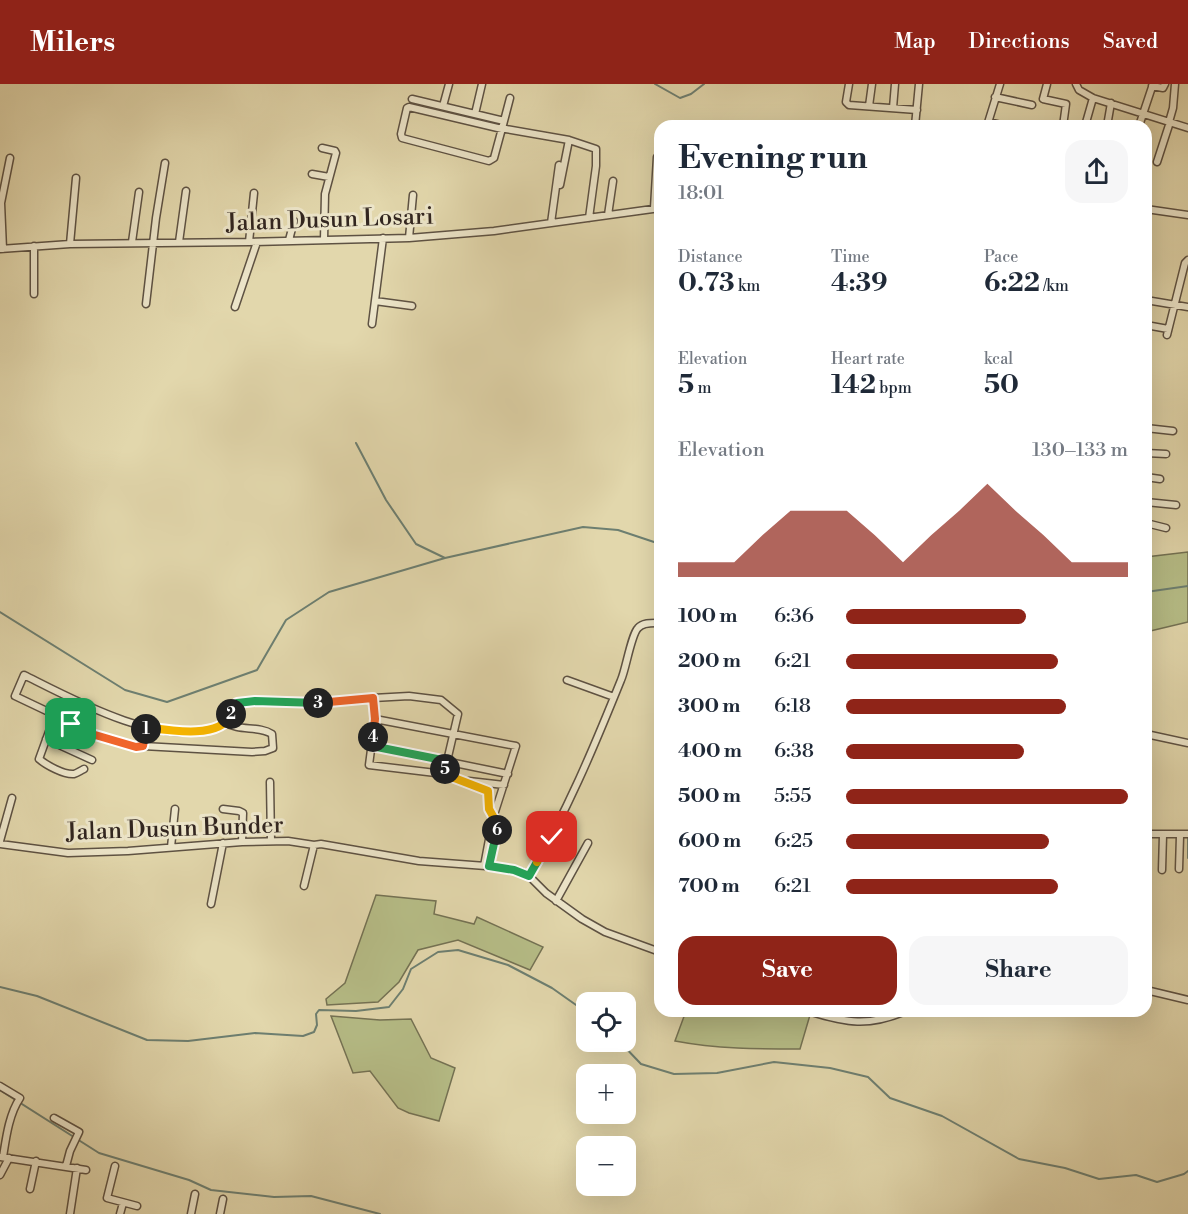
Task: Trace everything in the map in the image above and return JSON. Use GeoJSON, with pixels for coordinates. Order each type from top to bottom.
{"type":"FeatureCollection","features":[{"type":"Feature","properties":{"kind":"street"},"geometry":{"type":"LineString","coordinates":[[443,106],[449,84]]}},
{"type":"Feature","properties":{"kind":"street"},"geometry":{"type":"LineString","coordinates":[[475,114],[482,84]]}},
{"type":"Feature","properties":{"kind":"street"},"geometry":{"type":"LineString","coordinates":[[849,84],[847,104],[917,110]]}},
{"type":"Feature","properties":{"kind":"street"},"geometry":{"type":"LineString","coordinates":[[869,106],[872,84]]}},
{"type":"Feature","properties":{"kind":"street"},"geometry":{"type":"LineString","coordinates":[[893,108],[895,84]]}},
{"type":"Feature","properties":{"kind":"street"},"geometry":{"type":"LineString","coordinates":[[916,120],[919,84]]}},
{"type":"Feature","properties":{"kind":"street"},"geometry":{"type":"LineString","coordinates":[[988,120],[999,84]]}},
{"type":"Feature","properties":{"kind":"street"},"geometry":{"type":"LineString","coordinates":[[1047,84],[1043,99],[1066,104],[1064,120]]}},
{"type":"Feature","properties":{"kind":"street"},"geometry":{"type":"LineString","coordinates":[[1076,84],[1079,90],[1093,98],[1188,128]]}},
{"type":"Feature","properties":{"kind":"street"},"geometry":{"type":"LineString","coordinates":[[1141,120],[1153,85],[1164,88],[1165,84]]}},
{"type":"Feature","properties":{"kind":"street"},"geometry":{"type":"LineString","coordinates":[[1158,162],[1173,108],[1175,84]]}},
{"type":"Feature","properties":{"kind":"street"},"geometry":{"type":"LineString","coordinates":[[995,97],[1032,105]]}},
{"type":"Feature","properties":{"kind":"street"},"geometry":{"type":"LineString","coordinates":[[510,98],[502,129],[494,158],[489,160],[402,138],[408,107],[502,129],[569,140],[596,149],[589,218]]}},
{"type":"Feature","properties":{"kind":"street"},"geometry":{"type":"LineString","coordinates":[[1087,120],[1093,98]]}},
{"type":"Feature","properties":{"kind":"street"},"geometry":{"type":"LineString","coordinates":[[412,99],[504,121]]}},
{"type":"Feature","properties":{"kind":"street"},"geometry":{"type":"LineString","coordinates":[[1108,120],[1111,103]]}},
{"type":"Feature","properties":{"kind":"street"},"geometry":{"type":"LineString","coordinates":[[560,184],[569,140]]}},
{"type":"Feature","properties":{"kind":"street"},"geometry":{"type":"LineString","coordinates":[[322,148],[336,152],[325,194],[324,240]]}},
{"type":"Feature","properties":{"kind":"street"},"geometry":{"type":"LineString","coordinates":[[2,249],[1,203],[10,158]]}},
{"type":"Feature","properties":{"kind":"street"},"geometry":{"type":"LineString","coordinates":[[146,304],[165,163]]}},
{"type":"Feature","properties":{"kind":"street"},"geometry":{"type":"LineString","coordinates":[[551,223],[559,165]]}},
{"type":"Feature","properties":{"kind":"street"},"geometry":{"type":"LineString","coordinates":[[312,174],[329,177]]}},
{"type":"Feature","properties":{"kind":"street"},"geometry":{"type":"LineString","coordinates":[[70,244],[76,178]]}},
{"type":"Feature","properties":{"kind":"street"},"geometry":{"type":"LineString","coordinates":[[608,215],[613,182]]}},
{"type":"Feature","properties":{"kind":"street"},"geometry":{"type":"LineString","coordinates":[[179,242],[186,191]]}},
{"type":"Feature","properties":{"kind":"street"},"geometry":{"type":"LineString","coordinates":[[132,242],[139,192]]}},
{"type":"Feature","properties":{"kind":"street"},"geometry":{"type":"LineString","coordinates":[[249,242],[254,194]]}},
{"type":"Feature","properties":{"kind":"street"},"geometry":{"type":"LineString","coordinates":[[409,238],[413,195]]}},
{"type":"Feature","properties":{"kind":"street","name":"Jalan Dusun Losari"},"geometry":{"type":"LineString","coordinates":[[2,249],[132,242],[257,242],[409,238],[494,231],[654,208]]}},
{"type":"Feature","properties":{"kind":"street"},"geometry":{"type":"LineString","coordinates":[[1152,210],[1188,215]]}},
{"type":"Feature","properties":{"kind":"street"},"geometry":{"type":"LineString","coordinates":[[289,240],[294,221]]}},
{"type":"Feature","properties":{"kind":"street"},"geometry":{"type":"LineString","coordinates":[[372,324],[383,238]]}},
{"type":"Feature","properties":{"kind":"street"},"geometry":{"type":"LineString","coordinates":[[235,307],[257,242]]}},
{"type":"Feature","properties":{"kind":"street"},"geometry":{"type":"LineString","coordinates":[[34,246],[34,294]]}},
{"type":"Feature","properties":{"kind":"street"},"geometry":{"type":"LineString","coordinates":[[1152,327],[1167,332],[1188,258]]}},
{"type":"Feature","properties":{"kind":"street"},"geometry":{"type":"LineString","coordinates":[[375,301],[412,306]]}},
{"type":"Feature","properties":{"kind":"street"},"geometry":{"type":"LineString","coordinates":[[1152,301],[1188,307]]}},
{"type":"Feature","properties":{"kind":"street"},"geometry":{"type":"LineString","coordinates":[[1152,429],[1173,431]]}},
{"type":"Feature","properties":{"kind":"street"},"geometry":{"type":"LineString","coordinates":[[1152,453],[1166,454]]}},
{"type":"Feature","properties":{"kind":"street"},"geometry":{"type":"LineString","coordinates":[[1152,478],[1160,479]]}},
{"type":"Feature","properties":{"kind":"street"},"geometry":{"type":"LineString","coordinates":[[1152,503],[1176,505]]}},
{"type":"Feature","properties":{"kind":"street"},"geometry":{"type":"LineString","coordinates":[[1152,524],[1166,528]]}},
{"type":"Feature","properties":{"kind":"street"},"geometry":{"type":"LineString","coordinates":[[654,623],[644,624],[638,628],[624,673],[583,773],[552,837],[529,876],[556,901],[582,919],[605,932],[654,950]]}},
{"type":"Feature","properties":{"kind":"street"},"geometry":{"type":"LineString","coordinates":[[225,722],[232,727],[265,730],[272,734],[273,748],[252,752],[136,747],[85,732],[15,696],[24,675],[95,711],[146,727],[179,732],[204,731],[225,722],[237,703],[255,701],[319,703],[409,696],[441,700],[458,714],[444,774]]}},
{"type":"Feature","properties":{"kind":"street"},"geometry":{"type":"LineString","coordinates":[[567,680],[614,697]]}},
{"type":"Feature","properties":{"kind":"street"},"geometry":{"type":"LineString","coordinates":[[373,698],[375,719],[369,765],[444,774],[488,791]]}},
{"type":"Feature","properties":{"kind":"street"},"geometry":{"type":"LineString","coordinates":[[55,715],[39,759],[73,774],[84,769]]}},
{"type":"Feature","properties":{"kind":"street"},"geometry":{"type":"LineString","coordinates":[[375,719],[516,746],[493,818]]}},
{"type":"Feature","properties":{"kind":"street"},"geometry":{"type":"LineString","coordinates":[[143,746],[146,727]]}},
{"type":"Feature","properties":{"kind":"street"},"geometry":{"type":"LineString","coordinates":[[1152,735],[1188,743]]}},
{"type":"Feature","properties":{"kind":"street"},"geometry":{"type":"LineString","coordinates":[[46,739],[92,760]]}},
{"type":"Feature","properties":{"kind":"street"},"geometry":{"type":"LineString","coordinates":[[372,746],[508,774]]}},
{"type":"Feature","properties":{"kind":"street"},"geometry":{"type":"LineString","coordinates":[[461,781],[504,785]]}},
{"type":"Feature","properties":{"kind":"street"},"geometry":{"type":"LineString","coordinates":[[270,782],[271,841]]}},
{"type":"Feature","properties":{"kind":"street"},"geometry":{"type":"LineString","coordinates":[[483,782],[488,791],[489,809],[498,825],[487,866]]}},
{"type":"Feature","properties":{"kind":"street"},"geometry":{"type":"LineString","coordinates":[[0,843],[12,798]]}},
{"type":"Feature","properties":{"kind":"street"},"geometry":{"type":"LineString","coordinates":[[223,809],[243,813],[242,842]]}},
{"type":"Feature","properties":{"kind":"street"},"geometry":{"type":"LineString","coordinates":[[171,847],[175,810]]}},
{"type":"Feature","properties":{"kind":"street"},"geometry":{"type":"LineString","coordinates":[[1152,834],[1184,835],[1179,869]]}},
{"type":"Feature","properties":{"kind":"street"},"geometry":{"type":"LineString","coordinates":[[1162,870],[1163,835]]}},
{"type":"Feature","properties":{"kind":"street","name":"Jalan Dusun Bunder"},"geometry":{"type":"LineString","coordinates":[[0,843],[42,851],[68,853],[288,841],[321,844],[419,861],[487,866],[514,870],[529,876]]}},
{"type":"Feature","properties":{"kind":"street"},"geometry":{"type":"LineString","coordinates":[[211,904],[223,843]]}},
{"type":"Feature","properties":{"kind":"street"},"geometry":{"type":"LineString","coordinates":[[556,901],[588,843]]}},
{"type":"Feature","properties":{"kind":"street"},"geometry":{"type":"LineString","coordinates":[[304,886],[314,845]]}},
{"type":"Feature","properties":{"kind":"street"},"geometry":{"type":"LineString","coordinates":[[1152,991],[1188,1000]]}},
{"type":"Feature","properties":{"kind":"street"},"geometry":{"type":"LineString","coordinates":[[830,1017],[870,1023],[888,1017]]}},
{"type":"Feature","properties":{"kind":"street"},"geometry":{"type":"LineString","coordinates":[[0,1086],[20,1098],[17,1102],[0,1174]]}},
{"type":"Feature","properties":{"kind":"street"},"geometry":{"type":"LineString","coordinates":[[54,1118],[78,1131],[66,1166]]}},
{"type":"Feature","properties":{"kind":"street"},"geometry":{"type":"LineString","coordinates":[[4,1157],[86,1170]]}},
{"type":"Feature","properties":{"kind":"street"},"geometry":{"type":"LineString","coordinates":[[30,1189],[36,1161]]}},
{"type":"Feature","properties":{"kind":"street"},"geometry":{"type":"LineString","coordinates":[[115,1166],[107,1198],[137,1206]]}},
{"type":"Feature","properties":{"kind":"street"},"geometry":{"type":"LineString","coordinates":[[70,1214],[77,1168]]}},
{"type":"Feature","properties":{"kind":"street"},"geometry":{"type":"LineString","coordinates":[[191,1214],[195,1194]]}},
{"type":"Feature","properties":{"kind":"street"},"geometry":{"type":"LineString","coordinates":[[220,1214],[223,1199]]}},
{"type":"Feature","properties":{"kind":"street"},"geometry":{"type":"LineString","coordinates":[[120,1214],[123,1203]]}},
{"type":"Feature","properties":{"kind":"green space"},"geometry":{"type":"Polygon","coordinates":[[[1188,552],[1188,622],[1152,631],[1152,556],[1188,552]]]}},
{"type":"Feature","properties":{"kind":"green space"},"geometry":{"type":"Polygon","coordinates":[[[376,895],[436,901],[434,914],[474,924],[477,917],[543,947],[530,970],[458,940],[418,950],[399,982],[378,1002],[327,1005],[326,999],[345,983],[376,895]]]}},
{"type":"Feature","properties":{"kind":"green space"},"geometry":{"type":"Polygon","coordinates":[[[331,1016],[380,1020],[411,1019],[431,1058],[455,1068],[439,1121],[398,1108],[370,1071],[353,1073],[331,1016]]]}},
{"type":"Feature","properties":{"kind":"green space"},"geometry":{"type":"Polygon","coordinates":[[[684,1017],[809,1017],[800,1049],[706,1046],[675,1041],[684,1017]]]}},
{"type":"Feature","properties":{"kind":"waterway"},"geometry":{"type":"LineString","coordinates":[[655,84],[680,98],[691,94],[704,84]]}},
{"type":"Feature","properties":{"kind":"waterway"},"geometry":{"type":"LineString","coordinates":[[356,443],[386,500],[416,544],[445,558],[583,527],[618,530],[654,542]]}},
{"type":"Feature","properties":{"kind":"waterway"},"geometry":{"type":"LineString","coordinates":[[0,612],[125,690],[167,702],[257,670],[286,620],[329,592],[445,558]]}},
{"type":"Feature","properties":{"kind":"waterway"},"geometry":{"type":"LineString","coordinates":[[1152,591],[1188,586]]}},
{"type":"Feature","properties":{"kind":"waterway"},"geometry":{"type":"LineString","coordinates":[[1188,834],[1188,858]]}},
{"type":"Feature","properties":{"kind":"waterway"},"geometry":{"type":"LineString","coordinates":[[0,987],[37,996],[147,1040],[188,1041],[255,1033],[303,1036],[314,1032],[317,1025],[316,1014],[319,1010],[356,1011],[389,1007],[403,989],[411,969],[438,952],[458,950],[508,965],[552,988],[576,1005]]}},
{"type":"Feature","properties":{"kind":"waterway"},"geometry":{"type":"LineString","coordinates":[[630,1052],[641,1064],[674,1074],[717,1073],[774,1062],[830,1068],[868,1077],[890,1098],[942,1116],[1019,1159],[1065,1168],[1099,1179],[1136,1175],[1157,1182],[1188,1171]]}},
{"type":"Feature","properties":{"kind":"waterway"},"geometry":{"type":"LineString","coordinates":[[0,1090],[99,1153],[189,1180],[211,1190],[274,1197],[311,1196],[380,1214]]}},
{"type":"Feature","properties":{"kind":"route"},"geometry":{"type":"LineString","coordinates":[[71,724],[85,732],[136,747],[143,746],[146,727],[179,732],[204,731],[228,720],[237,703],[255,701],[319,703],[373,698],[375,719],[372,746],[447,761],[444,774],[488,791],[489,809],[498,825],[489,866],[514,870],[529,876],[552,837]]}}]}
